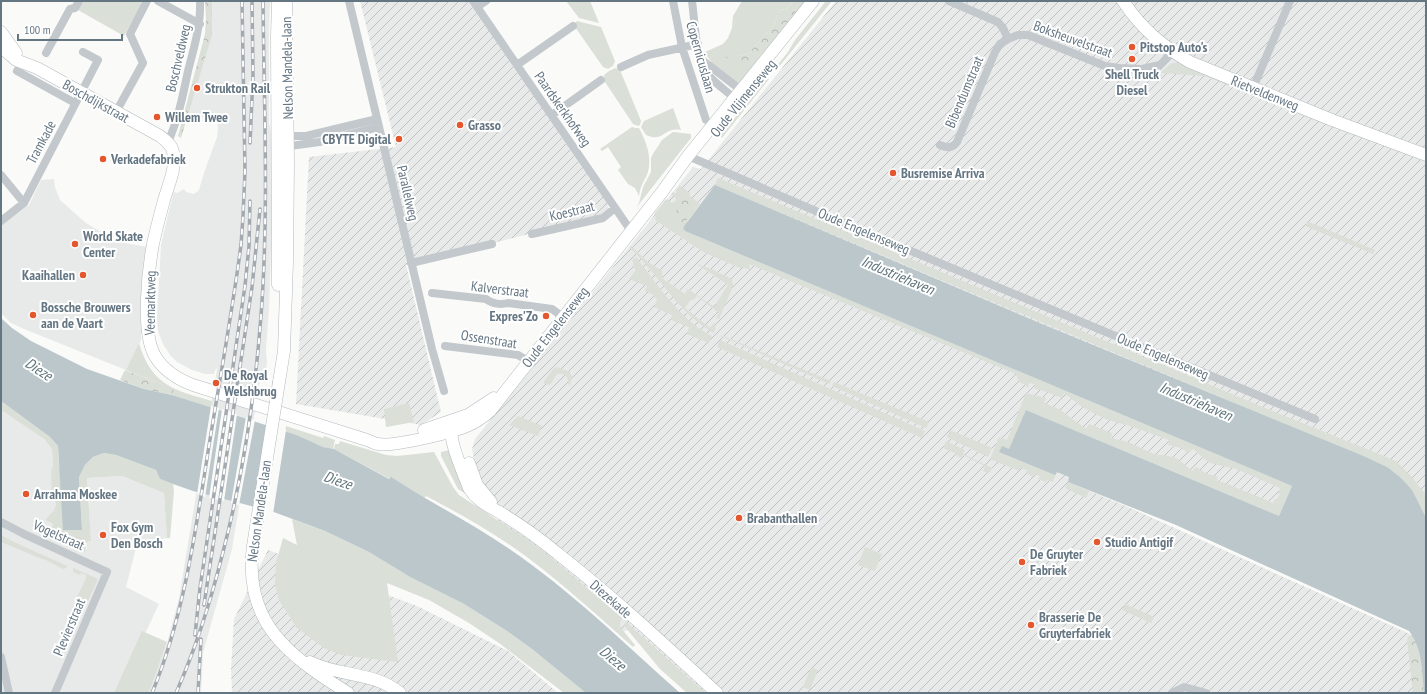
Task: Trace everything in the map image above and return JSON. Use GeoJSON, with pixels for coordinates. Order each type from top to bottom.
{"type":"FeatureCollection","features":[{"type":"Feature","properties":{"kind":"street"},"geometry":{"type":"LineString","coordinates":[[46,53],[70,9],[75,8],[79,1]]}},
{"type":"Feature","properties":{"kind":"street"},"geometry":{"type":"LineString","coordinates":[[116,112],[143,63],[130,34],[146,1]]}},
{"type":"Feature","properties":{"kind":"street"},"geometry":{"type":"LineString","coordinates":[[158,1],[200,24]]}},
{"type":"Feature","properties":{"kind":"street","name":"Boschveldweg"},"geometry":{"type":"LineString","coordinates":[[168,142],[181,103],[200,24],[200,1]]}},
{"type":"Feature","properties":{"kind":"street","name":"Nelson Mandela-laan"},"geometry":{"type":"LineString","coordinates":[[278,1],[277,36],[283,141]]}},
{"type":"Feature","properties":{"kind":"street","name":"Nelson Mandela-laan"},"geometry":{"type":"LineString","coordinates":[[286,1],[278,382],[253,546],[252,578],[257,603],[270,630],[281,643],[320,675],[348,693]]}},
{"type":"Feature","properties":{"kind":"street","name":"Parallelweg"},"geometry":{"type":"LineString","coordinates":[[349,1],[433,354],[444,391]]}},
{"type":"Feature","properties":{"kind":"street"},"geometry":{"type":"LineString","coordinates":[[475,4],[486,1]]}},
{"type":"Feature","properties":{"kind":"street","name":"Copernicuslaan"},"geometry":{"type":"LineString","coordinates":[[673,1],[682,47],[706,120]]}},
{"type":"Feature","properties":{"kind":"street","name":"Copernicuslaan"},"geometry":{"type":"LineString","coordinates":[[692,1],[698,44],[702,60],[740,96]]}},
{"type":"Feature","properties":{"kind":"street","name":"Oude Vlijmenseweg"},"geometry":{"type":"LineString","coordinates":[[691,157],[813,1]]}},
{"type":"Feature","properties":{"kind":"street","name":"Oude Vlijmenseweg"},"geometry":{"type":"LineString","coordinates":[[740,96],[821,1]]}},
{"type":"Feature","properties":{"kind":"street"},"geometry":{"type":"LineString","coordinates":[[949,1],[998,22],[1008,38]]}},
{"type":"Feature","properties":{"kind":"street","name":"Rietveldenweg"},"geometry":{"type":"LineString","coordinates":[[1123,1],[1148,32],[1170,51],[1190,62],[1426,156]]}},
{"type":"Feature","properties":{"kind":"street"},"geometry":{"type":"LineString","coordinates":[[1253,88],[1290,1]]}},
{"type":"Feature","properties":{"kind":"street","name":"Paardskerkhofweg"},"geometry":{"type":"LineString","coordinates":[[475,4],[632,231]]}},
{"type":"Feature","properties":{"kind":"street"},"geometry":{"type":"LineString","coordinates":[[517,65],[573,26]]}},
{"type":"Feature","properties":{"kind":"street","name":"Boschdijkstraat"},"geometry":{"type":"LineString","coordinates":[[1,32],[23,62]]}},
{"type":"Feature","properties":{"kind":"street","name":"Boksheuvelstraat"},"geometry":{"type":"LineString","coordinates":[[1008,38],[1018,35],[1028,35],[1105,66],[1119,68],[1160,66],[1170,51]]}},
{"type":"Feature","properties":{"kind":"street","name":"Bibendumstraat"},"geometry":{"type":"LineString","coordinates":[[940,145],[950,148],[957,142],[995,52],[1000,44],[1008,38]]}},
{"type":"Feature","properties":{"kind":"street"},"geometry":{"type":"LineString","coordinates":[[621,67],[648,55],[698,44]]}},
{"type":"Feature","properties":{"kind":"street","name":"Boschdijkstraat"},"geometry":{"type":"LineString","coordinates":[[1,47],[16,60],[23,62],[78,98],[116,112],[168,142]]}},
{"type":"Feature","properties":{"kind":"street","name":"Tramkade"},"geometry":{"type":"LineString","coordinates":[[24,203],[98,60],[83,52]]}},
{"type":"Feature","properties":{"kind":"street"},"geometry":{"type":"LineString","coordinates":[[552,115],[601,80]]}},
{"type":"Feature","properties":{"kind":"street"},"geometry":{"type":"LineString","coordinates":[[283,141],[318,142],[378,123]]}},
{"type":"Feature","properties":{"kind":"street","name":"Veemarktweg"},"geometry":{"type":"LineString","coordinates":[[168,142],[173,152],[173,167],[153,245],[148,283],[147,312],[149,343],[158,361],[173,376],[193,385],[367,440],[405,436],[452,428]]}},
{"type":"Feature","properties":{"kind":"street","name":"Oude Engelenseweg"},"geometry":{"type":"LineString","coordinates":[[452,428],[505,390],[691,157],[846,224],[1314,419]]}},
{"type":"Feature","properties":{"kind":"street"},"geometry":{"type":"LineString","coordinates":[[1,175],[24,203],[1,221]]}},
{"type":"Feature","properties":{"kind":"street","name":"Koestraat"},"geometry":{"type":"LineString","coordinates":[[532,234],[603,218],[615,208]]}},
{"type":"Feature","properties":{"kind":"street"},"geometry":{"type":"LineString","coordinates":[[411,263],[492,244]]}},
{"type":"Feature","properties":{"kind":"street","name":"Kalverstraat"},"geometry":{"type":"LineString","coordinates":[[432,293],[486,300],[503,304],[508,303],[552,309],[563,317]]}},
{"type":"Feature","properties":{"kind":"street","name":"Ossenstraat"},"geometry":{"type":"LineString","coordinates":[[445,346],[518,355],[528,361]]}},
{"type":"Feature","properties":{"kind":"street","name":"Diezekade"},"geometry":{"type":"LineString","coordinates":[[452,428],[469,488],[477,499],[499,511],[556,552],[583,574],[717,693]]}},
{"type":"Feature","properties":{"kind":"street","name":"Vogelstraat"},"geometry":{"type":"LineString","coordinates":[[1,522],[107,572]]}},
{"type":"Feature","properties":{"kind":"street","name":"Plevierstraat"},"geometry":{"type":"LineString","coordinates":[[55,693],[107,572]]}},
{"type":"Feature","properties":{"kind":"street","name":"Nelson Mandela-laan"},"geometry":{"type":"LineString","coordinates":[[292,652],[323,667],[377,680],[400,693]]}},
{"type":"Feature","properties":{"kind":"street"},"geometry":{"type":"LineString","coordinates":[[1,657],[9,693]]}},
{"type":"Feature","properties":{"kind":"street"},"geometry":{"type":"LineString","coordinates":[[1172,693],[1184,687],[1206,693]]}},
{"type":"Feature","properties":{"kind":"shaded area"},"geometry":{"type":"Polygon","coordinates":[[[207,1],[270,1],[269,123],[272,138],[272,216],[266,350],[267,362],[265,383],[260,380],[232,549],[203,653],[201,693],[188,693],[187,691],[186,693],[148,693],[167,643],[179,598],[217,369],[216,368],[214,374],[205,374],[192,370],[177,362],[170,355],[163,344],[158,331],[157,317],[161,245],[174,192],[177,193],[184,189],[186,192],[194,194],[199,190],[217,137],[217,122],[214,120],[197,117],[186,112],[207,27],[207,1]]]}},
{"type":"Feature","properties":{"kind":"shaded area"},"geometry":{"type":"Polygon","coordinates":[[[360,1],[468,1],[607,202],[609,210],[597,217],[406,265],[441,412],[421,425],[296,404],[309,157],[396,147],[360,1]]]}},
{"type":"Feature","properties":{"kind":"shaded area"},"geometry":{"type":"Polygon","coordinates":[[[836,1],[1426,1],[1426,546],[1388,471],[685,231],[1292,486],[1279,516],[1026,410],[1056,475],[1057,472],[1070,477],[1068,482],[1128,507],[1410,634],[1414,693],[699,693],[629,630],[622,632],[503,530],[477,474],[472,449],[475,439],[693,167],[701,169],[836,1]]]}},
{"type":"Feature","properties":{"kind":"shaded area"},"geometry":{"type":"Polygon","coordinates":[[[54,179],[55,187],[60,200],[86,223],[118,242],[148,247],[141,340],[126,370],[24,329],[11,323],[1,313],[1,226],[29,205],[41,180],[54,179]]]}},
{"type":"Feature","properties":{"kind":"shaded area"},"geometry":{"type":"Polygon","coordinates":[[[1,410],[44,439],[52,449],[53,466],[51,471],[56,505],[54,510],[45,520],[53,524],[48,536],[87,549],[87,542],[91,541],[87,478],[122,476],[164,493],[167,538],[137,544],[126,587],[159,604],[117,693],[1,693],[1,410]]]}},
{"type":"Feature","properties":{"kind":"shaded area"},"geometry":{"type":"Polygon","coordinates":[[[268,550],[417,606],[508,651],[558,693],[232,693],[231,670],[234,619],[268,550]]]}},
{"type":"Feature","properties":{"kind":"green space"},"geometry":{"type":"Polygon","coordinates":[[[83,1],[141,1],[142,4],[124,36],[78,10],[83,1]]]}},
{"type":"Feature","properties":{"kind":"green space"},"geometry":{"type":"Polygon","coordinates":[[[205,1],[212,1],[212,35],[181,138],[178,136],[205,34],[205,1]]]}},
{"type":"Feature","properties":{"kind":"green space"},"geometry":{"type":"Polygon","coordinates":[[[566,1],[590,1],[599,23],[579,18],[566,1]]]}},
{"type":"Feature","properties":{"kind":"green space"},"geometry":{"type":"Polygon","coordinates":[[[742,1],[793,1],[788,8],[779,11],[774,25],[748,54],[739,56],[724,54],[759,63],[739,86],[716,67],[705,52],[723,44],[728,38],[732,28],[733,16],[742,1]]]}},
{"type":"Feature","properties":{"kind":"green space"},"geometry":{"type":"Polygon","coordinates":[[[793,1],[808,1],[759,63],[738,65],[724,56],[724,54],[731,52],[739,56],[748,54],[774,25],[779,11],[788,8],[793,1]]]}},
{"type":"Feature","properties":{"kind":"green space"},"geometry":{"type":"Polygon","coordinates":[[[826,1],[832,1],[778,68],[776,67],[795,40],[826,1]]]}},
{"type":"Feature","properties":{"kind":"green space"},"geometry":{"type":"Polygon","coordinates":[[[577,21],[601,27],[615,61],[613,66],[608,69],[603,67],[575,27],[575,23],[577,21]]]}},
{"type":"Feature","properties":{"kind":"green space"},"geometry":{"type":"Polygon","coordinates":[[[1172,63],[1184,64],[1312,117],[1314,120],[1205,76],[1161,73],[1172,63]]]}},
{"type":"Feature","properties":{"kind":"green space"},"geometry":{"type":"Polygon","coordinates":[[[615,68],[620,70],[641,121],[640,125],[638,126],[633,124],[605,82],[604,75],[615,68]]]}},
{"type":"Feature","properties":{"kind":"green space"},"geometry":{"type":"Polygon","coordinates":[[[767,78],[769,79],[722,138],[722,134],[767,78]]]}},
{"type":"Feature","properties":{"kind":"green space"},"geometry":{"type":"Polygon","coordinates":[[[673,108],[681,130],[670,131],[657,137],[646,135],[641,127],[644,121],[673,108]]]}},
{"type":"Feature","properties":{"kind":"green space"},"geometry":{"type":"Polygon","coordinates":[[[632,127],[639,128],[644,138],[649,155],[648,172],[641,186],[639,196],[635,188],[628,184],[618,170],[621,167],[608,147],[602,151],[600,149],[632,127]]]}},
{"type":"Feature","properties":{"kind":"green space"},"geometry":{"type":"Polygon","coordinates":[[[673,132],[691,134],[691,138],[636,208],[639,203],[643,187],[651,172],[651,158],[662,140],[673,132]]]}},
{"type":"Feature","properties":{"kind":"green space"},"geometry":{"type":"Polygon","coordinates":[[[718,178],[1265,408],[1396,461],[1411,476],[1426,495],[1426,518],[1400,477],[1387,467],[715,185],[718,178]]]}},
{"type":"Feature","properties":{"kind":"green space"},"geometry":{"type":"Polygon","coordinates":[[[680,186],[690,193],[689,195],[700,204],[683,228],[685,231],[1292,486],[1279,516],[1026,410],[1009,449],[999,452],[1055,475],[1053,482],[1047,480],[1046,482],[1038,479],[1040,476],[1034,474],[1033,477],[1026,473],[1027,470],[1021,468],[1019,471],[990,459],[999,437],[1007,440],[1026,393],[1046,398],[1044,403],[1059,409],[1086,429],[1089,424],[1112,433],[1111,438],[1128,442],[1154,454],[1178,459],[1192,471],[1196,467],[1207,474],[1218,477],[1217,481],[1273,503],[1280,494],[1278,493],[1280,488],[1236,469],[1210,463],[1193,449],[1189,453],[1181,448],[1168,445],[1169,440],[1108,420],[1093,413],[1064,393],[1062,398],[1035,389],[1035,384],[1029,383],[1028,387],[1026,387],[1026,385],[1019,382],[1016,374],[749,264],[750,270],[743,267],[740,268],[705,253],[655,220],[656,218],[654,214],[666,199],[672,203],[676,201],[676,198],[671,194],[673,192],[676,194],[676,190],[680,186]]]}},
{"type":"Feature","properties":{"kind":"green space"},"geometry":{"type":"Polygon","coordinates":[[[682,194],[687,195],[697,204],[683,225],[679,223],[676,209],[681,202],[682,194]]]}},
{"type":"Feature","properties":{"kind":"green space"},"geometry":{"type":"Polygon","coordinates":[[[1307,221],[1375,250],[1373,254],[1305,226],[1307,221]]]}},
{"type":"Feature","properties":{"kind":"green space"},"geometry":{"type":"Polygon","coordinates":[[[631,246],[648,262],[662,271],[663,279],[685,294],[688,289],[714,307],[728,285],[697,264],[732,279],[733,286],[719,319],[716,318],[719,313],[697,296],[693,300],[691,299],[685,308],[710,328],[714,323],[716,325],[714,333],[701,325],[679,304],[630,248],[631,246]]]}},
{"type":"Feature","properties":{"kind":"green space"},"geometry":{"type":"Polygon","coordinates":[[[636,257],[670,301],[690,321],[712,336],[709,343],[687,334],[689,327],[671,320],[672,315],[654,307],[657,300],[654,295],[645,291],[647,286],[629,279],[636,270],[632,266],[634,264],[632,260],[636,257]]]}},
{"type":"Feature","properties":{"kind":"green space"},"geometry":{"type":"Polygon","coordinates":[[[721,335],[831,381],[829,384],[721,335]]]}},
{"type":"Feature","properties":{"kind":"green space"},"geometry":{"type":"Polygon","coordinates":[[[720,340],[925,431],[922,438],[717,347],[720,340]]]}},
{"type":"Feature","properties":{"kind":"green space"},"geometry":{"type":"Polygon","coordinates":[[[139,343],[144,357],[157,377],[175,389],[212,401],[211,408],[172,395],[173,389],[126,370],[139,343]]]}},
{"type":"Feature","properties":{"kind":"green space"},"geometry":{"type":"Polygon","coordinates":[[[557,367],[570,372],[572,377],[570,385],[568,384],[566,375],[562,374],[557,374],[550,385],[543,383],[553,369],[557,367]]]}},
{"type":"Feature","properties":{"kind":"green space"},"geometry":{"type":"Polygon","coordinates":[[[125,370],[174,389],[172,395],[144,389],[120,380],[125,370]]]}},
{"type":"Feature","properties":{"kind":"green space"},"geometry":{"type":"Polygon","coordinates":[[[834,382],[929,422],[926,428],[832,386],[834,382]]]}},
{"type":"Feature","properties":{"kind":"green space"},"geometry":{"type":"Polygon","coordinates":[[[1,401],[50,437],[58,446],[59,466],[82,529],[79,477],[85,465],[93,457],[104,453],[116,455],[156,470],[160,479],[173,484],[174,491],[170,538],[167,538],[164,493],[122,476],[87,478],[91,541],[87,542],[85,552],[48,535],[53,524],[45,520],[54,510],[56,505],[52,495],[52,449],[44,439],[1,410],[1,401]]]}},
{"type":"Feature","properties":{"kind":"green space"},"geometry":{"type":"Polygon","coordinates":[[[409,403],[414,422],[386,427],[384,409],[409,403]]]}},
{"type":"Feature","properties":{"kind":"green space"},"geometry":{"type":"Polygon","coordinates":[[[518,416],[542,426],[538,436],[509,425],[518,416]]]}},
{"type":"Feature","properties":{"kind":"green space"},"geometry":{"type":"Polygon","coordinates":[[[286,426],[323,438],[324,436],[335,440],[333,449],[323,447],[285,432],[286,426]]]}},
{"type":"Feature","properties":{"kind":"green space"},"geometry":{"type":"Polygon","coordinates":[[[950,430],[992,448],[988,457],[947,437],[950,430]]]}},
{"type":"Feature","properties":{"kind":"green space"},"geometry":{"type":"Polygon","coordinates":[[[340,441],[386,455],[397,456],[434,452],[459,495],[530,541],[547,554],[622,618],[620,627],[635,645],[633,647],[558,581],[510,545],[448,507],[426,496],[424,498],[391,478],[390,479],[334,449],[335,444],[339,444],[340,441]]]}},
{"type":"Feature","properties":{"kind":"green space"},"geometry":{"type":"Polygon","coordinates":[[[946,441],[965,450],[963,454],[992,468],[990,472],[988,473],[983,471],[985,466],[963,455],[961,458],[957,456],[957,454],[943,448],[946,441]]]}},
{"type":"Feature","properties":{"kind":"green space"},"geometry":{"type":"Polygon","coordinates":[[[453,449],[472,498],[458,489],[441,456],[441,452],[453,449]]]}},
{"type":"Feature","properties":{"kind":"green space"},"geometry":{"type":"Polygon","coordinates":[[[1068,482],[1089,491],[1086,498],[1065,488],[1068,482]]]}},
{"type":"Feature","properties":{"kind":"green space"},"geometry":{"type":"Polygon","coordinates":[[[292,519],[325,531],[369,552],[410,577],[464,604],[507,631],[532,649],[586,693],[564,693],[499,643],[469,623],[429,600],[387,583],[398,662],[341,655],[324,648],[297,628],[279,600],[275,585],[276,563],[283,538],[297,545],[292,519]]]}},
{"type":"Feature","properties":{"kind":"green space"},"geometry":{"type":"Polygon","coordinates":[[[1,535],[67,566],[63,569],[46,560],[1,542],[1,535]]]}},
{"type":"Feature","properties":{"kind":"green space"},"geometry":{"type":"Polygon","coordinates":[[[865,547],[882,554],[875,571],[858,565],[865,547]]]}},
{"type":"Feature","properties":{"kind":"green space"},"geometry":{"type":"Polygon","coordinates":[[[73,568],[98,579],[88,601],[77,597],[86,575],[81,573],[80,575],[73,572],[73,568]]]}},
{"type":"Feature","properties":{"kind":"green space"},"geometry":{"type":"Polygon","coordinates":[[[1125,604],[1154,617],[1151,623],[1122,610],[1125,604]]]}},
{"type":"Feature","properties":{"kind":"green space"},"geometry":{"type":"Polygon","coordinates":[[[626,622],[706,693],[687,693],[660,669],[626,628],[624,625],[626,622]]]}},
{"type":"Feature","properties":{"kind":"green space"},"geometry":{"type":"Polygon","coordinates":[[[142,631],[167,642],[151,687],[148,693],[114,693],[142,631]]]}},
{"type":"Feature","properties":{"kind":"green space"},"geometry":{"type":"Polygon","coordinates":[[[1412,634],[1419,647],[1421,655],[1424,693],[1413,693],[1407,640],[1412,634]]]}},
{"type":"Feature","properties":{"kind":"green space"},"geometry":{"type":"Polygon","coordinates":[[[811,667],[818,670],[810,690],[803,687],[811,667]]]}},
{"type":"Feature","properties":{"kind":"water","name":"Industriehaven"},"geometry":{"type":"Polygon","coordinates":[[[715,185],[1042,324],[1387,467],[1400,477],[1412,490],[1426,518],[1426,693],[1424,693],[1422,668],[1417,645],[1409,631],[1176,525],[1068,482],[1069,477],[1057,472],[1055,475],[999,452],[1002,446],[1009,449],[1026,410],[1279,516],[1292,486],[685,231],[683,228],[715,185]]]}},
{"type":"Feature","properties":{"kind":"water","name":"Dieze"},"geometry":{"type":"Polygon","coordinates":[[[1,318],[12,328],[31,341],[87,369],[144,389],[172,395],[296,435],[323,447],[334,449],[389,479],[391,477],[494,539],[531,564],[575,599],[680,693],[586,693],[532,649],[507,631],[464,604],[410,577],[369,552],[325,531],[271,511],[193,491],[173,484],[160,479],[156,470],[116,455],[104,453],[93,457],[85,465],[79,477],[82,530],[63,530],[58,446],[50,437],[1,401],[1,318]]]}},
{"type":"Feature","properties":{"kind":"pier"},"geometry":{"type":"Polygon","coordinates":[[[211,406],[219,408],[205,497],[197,494],[211,406]]]}},
{"type":"Feature","properties":{"kind":"pier"},"geometry":{"type":"Polygon","coordinates":[[[222,409],[237,414],[224,501],[209,498],[222,409]]]}},
{"type":"Feature","properties":{"kind":"pier"},"geometry":{"type":"Polygon","coordinates":[[[246,417],[255,420],[239,505],[231,503],[246,417]]]}},
{"type":"Feature","properties":{"kind":"pier"},"geometry":{"type":"Polygon","coordinates":[[[268,424],[286,430],[273,514],[254,509],[268,424]]]}},
{"type":"Feature","properties":{"kind":"railway"},"geometry":{"type":"LineString","coordinates":[[152,693],[163,664],[180,605],[193,544],[230,323],[241,245],[245,171],[242,1]]}},
{"type":"Feature","properties":{"kind":"railway"},"geometry":{"type":"LineString","coordinates":[[250,143],[253,76],[252,1]]}},
{"type":"Feature","properties":{"kind":"railway"},"geometry":{"type":"LineString","coordinates":[[176,693],[208,606],[218,570],[237,494],[252,406],[261,316],[265,237],[263,1]]}},
{"type":"Feature","properties":{"kind":"railway"},"geometry":{"type":"LineString","coordinates":[[195,635],[200,588],[245,286],[249,246],[250,201]]}},
{"type":"Feature","properties":{"kind":"railway"},"geometry":{"type":"LineString","coordinates":[[204,605],[252,287],[260,209]]}},
{"type":"Feature","properties":{"kind":"railway"},"geometry":{"type":"LineString","coordinates":[[198,693],[201,639]]}},
{"type":"Feature","properties":{"kind":"place","name":"Pitstop Auto's"},"geometry":{"type":"Point","coordinates":[1132,47]}},
{"type":"Feature","properties":{"kind":"place","name":"Shell Truck Diesel"},"geometry":{"type":"Point","coordinates":[1132,59]}},
{"type":"Feature","properties":{"kind":"place","name":"Strukton Rail"},"geometry":{"type":"Point","coordinates":[197,88]}},
{"type":"Feature","properties":{"kind":"place","name":"Willem Twee"},"geometry":{"type":"Point","coordinates":[157,117]}},
{"type":"Feature","properties":{"kind":"place","name":"Grasso"},"geometry":{"type":"Point","coordinates":[460,125]}},
{"type":"Feature","properties":{"kind":"place","name":"CBYTE Digital"},"geometry":{"type":"Point","coordinates":[399,139]}},
{"type":"Feature","properties":{"kind":"place","name":"Verkadefabriek"},"geometry":{"type":"Point","coordinates":[103,159]}},
{"type":"Feature","properties":{"kind":"place","name":"Busremise Arriva"},"geometry":{"type":"Point","coordinates":[893,173]}},
{"type":"Feature","properties":{"kind":"place","name":"World Skate Center"},"geometry":{"type":"Point","coordinates":[75,244]}},
{"type":"Feature","properties":{"kind":"place","name":"Kaaihallen"},"geometry":{"type":"Point","coordinates":[83,275]}},
{"type":"Feature","properties":{"kind":"place","name":"Bossche Brouwers aan de Vaart"},"geometry":{"type":"Point","coordinates":[33,315]}},
{"type":"Feature","properties":{"kind":"place","name":"Expres'Zo"},"geometry":{"type":"Point","coordinates":[546,316]}},
{"type":"Feature","properties":{"kind":"place","name":"De Royal Welshbrug"},"geometry":{"type":"Point","coordinates":[216,383]}},
{"type":"Feature","properties":{"kind":"place","name":"Arrahma Moskee"},"geometry":{"type":"Point","coordinates":[26,494]}},
{"type":"Feature","properties":{"kind":"place","name":"Brabanthallen"},"geometry":{"type":"Point","coordinates":[739,518]}},
{"type":"Feature","properties":{"kind":"place","name":"Fox Gym Den Bosch"},"geometry":{"type":"Point","coordinates":[103,535]}},
{"type":"Feature","properties":{"kind":"place","name":"Studio Antigif"},"geometry":{"type":"Point","coordinates":[1097,542]}},
{"type":"Feature","properties":{"kind":"place","name":"De Gruyter Fabriek"},"geometry":{"type":"Point","coordinates":[1022,562]}},
{"type":"Feature","properties":{"kind":"place","name":"Brasserie De Gruyterfabriek"},"geometry":{"type":"Point","coordinates":[1031,625]}}]}
